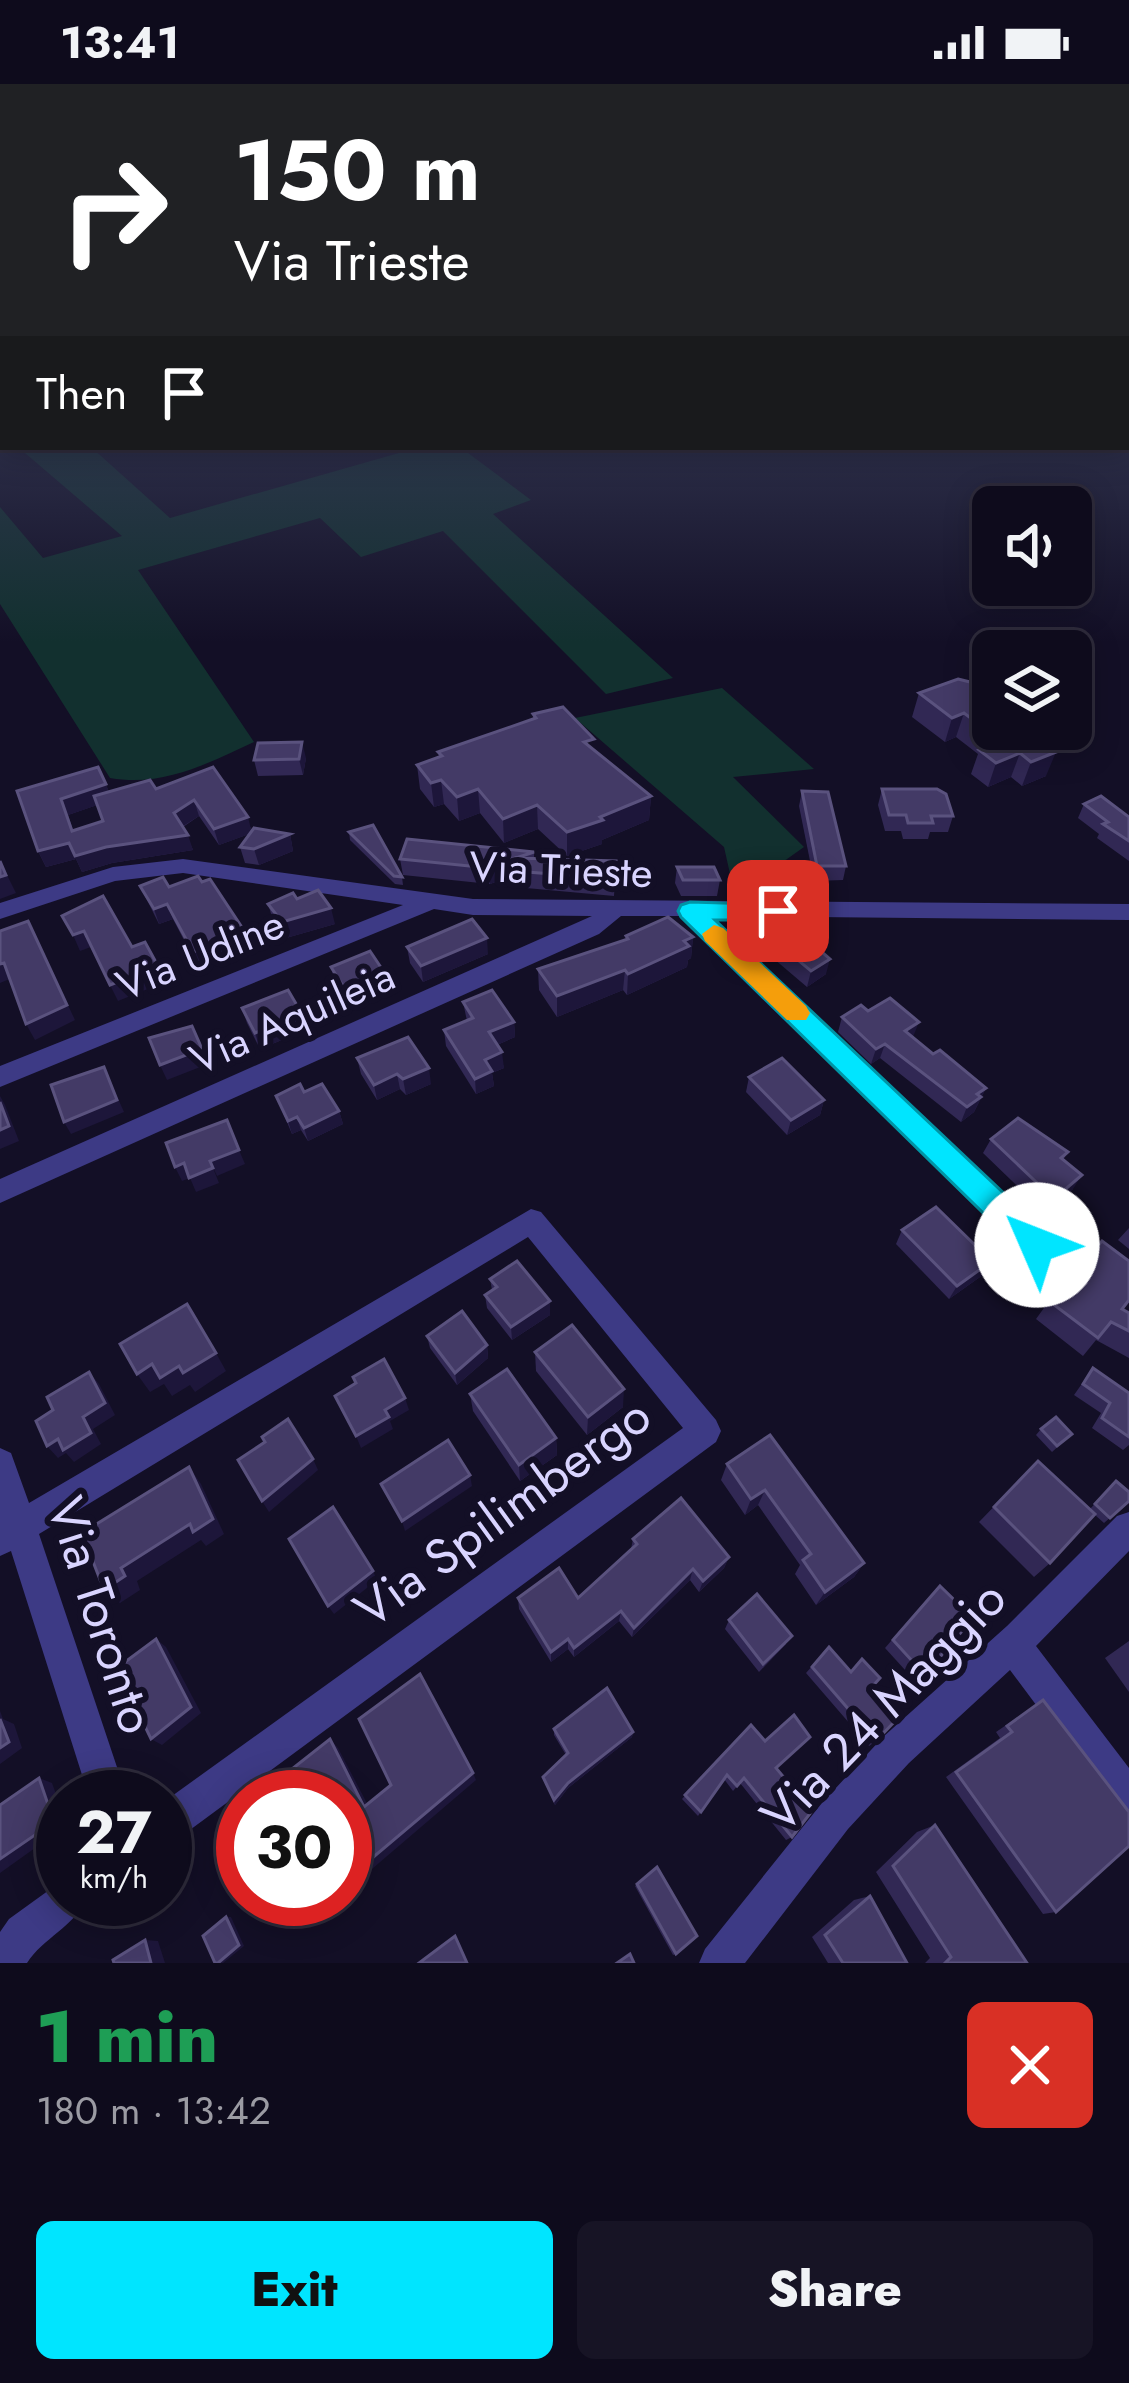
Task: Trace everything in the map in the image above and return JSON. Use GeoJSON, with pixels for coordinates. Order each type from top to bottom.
{"type":"FeatureCollection","features":[{"type":"Feature","properties":{"kind":"street","name":"Via Trieste"},"geometry":{"type":"LineString","coordinates":[[0,911],[113,874],[183,866],[429,902],[613,911],[1129,912]]}},
{"type":"Feature","properties":{"kind":"street","name":"Via Udine"},"geometry":{"type":"LineString","coordinates":[[0,1077],[429,902]]}},
{"type":"Feature","properties":{"kind":"street","name":"Via Aquileia"},"geometry":{"type":"LineString","coordinates":[[0,1190],[591,928],[613,911]]}},
{"type":"Feature","properties":{"kind":"street"},"geometry":{"type":"LineString","coordinates":[[690,911],[1037,1245]]}},
{"type":"Feature","properties":{"kind":"street","name":"Via Spilimbergo"},"geometry":{"type":"LineString","coordinates":[[9,1533],[531,1221],[705,1431],[192,1804]]}},
{"type":"Feature","properties":{"kind":"street","name":"Via Toronto"},"geometry":{"type":"LineString","coordinates":[[0,1464],[9,1533],[98,1770]]}},
{"type":"Feature","properties":{"kind":"street","name":"Via 24 Maggio"},"geometry":{"type":"LineString","coordinates":[[719,1963],[880,1766],[1129,1528]]}},
{"type":"Feature","properties":{"kind":"street"},"geometry":{"type":"LineString","coordinates":[[1012,1644],[1129,1799]]}},
{"type":"Feature","properties":{"kind":"street"},"geometry":{"type":"LineString","coordinates":[[4,1963],[36,1923]]}},
{"type":"Feature","properties":{"kind":"green space"},"geometry":{"type":"Polygon","coordinates":[[[41,467],[113,467],[170,518],[351,467],[486,467],[531,500],[493,514],[673,678],[606,694],[443,531],[361,557],[320,518],[138,570],[254,742],[167,776],[110,778],[0,604],[0,507],[43,558],[122,536],[41,467]]]}},
{"type":"Feature","properties":{"kind":"green space"},"geometry":{"type":"Polygon","coordinates":[[[722,688],[814,769],[733,777],[804,847],[735,896],[724,847],[575,718],[722,688]]]}},
{"type":"Feature","properties":{"kind":"building"},"geometry":{"type":"Polygon","coordinates":[[[958,679],[972,682],[972,719],[964,713],[952,718],[919,693],[958,679]]]}},
{"type":"Feature","properties":{"kind":"building"},"geometry":{"type":"Polygon","coordinates":[[[563,707],[594,739],[584,742],[651,796],[567,832],[537,805],[503,819],[478,789],[457,797],[441,780],[431,783],[417,765],[442,756],[438,752],[536,718],[533,714],[563,707]]]}},
{"type":"Feature","properties":{"kind":"building"},"geometry":{"type":"Polygon","coordinates":[[[302,742],[299,759],[254,760],[258,743],[302,742]]]}},
{"type":"Feature","properties":{"kind":"building"},"geometry":{"type":"Polygon","coordinates":[[[979,750],[1056,752],[1031,762],[1020,753],[996,763],[979,750]]]}},
{"type":"Feature","properties":{"kind":"building"},"geometry":{"type":"Polygon","coordinates":[[[98,767],[106,784],[61,799],[72,831],[103,821],[94,796],[150,780],[156,789],[213,767],[248,817],[214,829],[194,800],[174,813],[188,835],[75,856],[69,843],[38,851],[17,791],[98,767]]]}},
{"type":"Feature","properties":{"kind":"building"},"geometry":{"type":"Polygon","coordinates":[[[882,789],[937,789],[946,794],[953,816],[931,816],[933,823],[908,823],[906,815],[889,815],[882,789]]]}},
{"type":"Feature","properties":{"kind":"building"},"geometry":{"type":"Polygon","coordinates":[[[802,791],[828,792],[846,866],[817,866],[802,791]]]}},
{"type":"Feature","properties":{"kind":"building"},"geometry":{"type":"Polygon","coordinates":[[[1101,796],[1129,817],[1129,841],[1084,804],[1101,796]]]}},
{"type":"Feature","properties":{"kind":"building"},"geometry":{"type":"Polygon","coordinates":[[[373,825],[402,877],[394,876],[349,832],[373,825]]]}},
{"type":"Feature","properties":{"kind":"building"},"geometry":{"type":"Polygon","coordinates":[[[254,828],[290,834],[254,849],[240,847],[254,828]]]}},
{"type":"Feature","properties":{"kind":"building"},"geometry":{"type":"Polygon","coordinates":[[[407,839],[534,852],[516,858],[616,861],[615,879],[515,871],[515,858],[489,868],[400,859],[407,839]]]}},
{"type":"Feature","properties":{"kind":"building"},"geometry":{"type":"Polygon","coordinates":[[[677,867],[714,867],[720,880],[683,880],[677,867]]]}},
{"type":"Feature","properties":{"kind":"building"},"geometry":{"type":"Polygon","coordinates":[[[198,876],[202,882],[210,879],[247,935],[193,952],[167,904],[154,909],[140,886],[163,877],[169,887],[198,876]]]}},
{"type":"Feature","properties":{"kind":"building"},"geometry":{"type":"Polygon","coordinates":[[[318,890],[331,908],[282,922],[268,904],[293,893],[297,899],[318,890]]]}},
{"type":"Feature","properties":{"kind":"building"},"geometry":{"type":"Polygon","coordinates":[[[103,896],[132,947],[145,942],[158,966],[110,985],[84,931],[73,935],[62,916],[103,896]]]}},
{"type":"Feature","properties":{"kind":"building"},"geometry":{"type":"Polygon","coordinates":[[[668,917],[693,937],[684,941],[689,946],[628,974],[625,970],[557,996],[538,969],[628,939],[626,936],[668,917]]]}},
{"type":"Feature","properties":{"kind":"building"},"geometry":{"type":"Polygon","coordinates":[[[782,917],[830,959],[811,971],[757,926],[782,917]]]}},
{"type":"Feature","properties":{"kind":"building"},"geometry":{"type":"Polygon","coordinates":[[[472,919],[487,938],[421,966],[407,947],[472,919]]]}},
{"type":"Feature","properties":{"kind":"building"},"geometry":{"type":"Polygon","coordinates":[[[28,921],[67,1005],[26,1024],[4,963],[0,964],[0,931],[28,921]]]}},
{"type":"Feature","properties":{"kind":"building"},"geometry":{"type":"Polygon","coordinates":[[[370,951],[388,978],[348,994],[331,967],[370,951]]]}},
{"type":"Feature","properties":{"kind":"building"},"geometry":{"type":"Polygon","coordinates":[[[288,990],[302,1014],[255,1033],[242,1008],[288,990]]]}},
{"type":"Feature","properties":{"kind":"building"},"geometry":{"type":"Polygon","coordinates":[[[492,990],[514,1022],[489,1032],[502,1052],[485,1060],[492,1071],[475,1079],[444,1030],[473,1018],[463,1002],[492,990]]]}},
{"type":"Feature","properties":{"kind":"building"},"geometry":{"type":"Polygon","coordinates":[[[890,998],[919,1022],[905,1031],[933,1054],[940,1050],[986,1088],[977,1094],[981,1097],[967,1107],[885,1044],[876,1049],[842,1017],[861,1005],[868,1011],[890,998]]]}},
{"type":"Feature","properties":{"kind":"building"},"geometry":{"type":"Polygon","coordinates":[[[192,1026],[202,1049],[160,1065],[149,1038],[192,1026]]]}},
{"type":"Feature","properties":{"kind":"building"},"geometry":{"type":"Polygon","coordinates":[[[408,1037],[429,1068],[403,1079],[397,1074],[374,1085],[357,1058],[408,1037]]]}},
{"type":"Feature","properties":{"kind":"building"},"geometry":{"type":"Polygon","coordinates":[[[782,1058],[824,1100],[791,1120],[749,1077],[782,1058]]]}},
{"type":"Feature","properties":{"kind":"building"},"geometry":{"type":"Polygon","coordinates":[[[104,1067],[117,1100],[64,1122],[51,1085],[104,1067]]]}},
{"type":"Feature","properties":{"kind":"building"},"geometry":{"type":"Polygon","coordinates":[[[300,1084],[304,1092],[322,1084],[339,1111],[304,1128],[297,1117],[288,1121],[276,1096],[300,1084]]]}},
{"type":"Feature","properties":{"kind":"building"},"geometry":{"type":"Polygon","coordinates":[[[0,1102],[9,1126],[0,1130],[0,1102]]]}},
{"type":"Feature","properties":{"kind":"building"},"geometry":{"type":"Polygon","coordinates":[[[1018,1118],[1068,1152],[1061,1158],[1082,1175],[1054,1199],[991,1139],[1018,1118]]]}},
{"type":"Feature","properties":{"kind":"building"},"geometry":{"type":"Polygon","coordinates":[[[227,1120],[239,1150],[210,1161],[213,1168],[189,1178],[184,1163],[175,1167],[166,1143],[227,1120]]]}},
{"type":"Feature","properties":{"kind":"building"},"geometry":{"type":"Polygon","coordinates":[[[936,1207],[977,1247],[981,1244],[996,1258],[957,1286],[902,1230],[936,1207]]]}},
{"type":"Feature","properties":{"kind":"building"},"geometry":{"type":"Polygon","coordinates":[[[1102,1241],[1129,1261],[1129,1300],[1122,1309],[1129,1313],[1129,1331],[1111,1322],[1098,1338],[1049,1301],[1102,1241]]]}},
{"type":"Feature","properties":{"kind":"building"},"geometry":{"type":"Polygon","coordinates":[[[517,1261],[550,1301],[511,1327],[485,1295],[497,1287],[490,1279],[517,1261]]]}},
{"type":"Feature","properties":{"kind":"building"},"geometry":{"type":"Polygon","coordinates":[[[187,1304],[216,1353],[183,1373],[179,1366],[160,1378],[152,1364],[137,1374],[120,1344],[187,1304]]]}},
{"type":"Feature","properties":{"kind":"building"},"geometry":{"type":"Polygon","coordinates":[[[462,1311],[487,1345],[455,1373],[427,1336],[462,1311]]]}},
{"type":"Feature","properties":{"kind":"building"},"geometry":{"type":"Polygon","coordinates":[[[572,1325],[624,1389],[588,1417],[535,1352],[572,1325]]]}},
{"type":"Feature","properties":{"kind":"building"},"geometry":{"type":"Polygon","coordinates":[[[384,1359],[405,1398],[385,1410],[389,1417],[356,1436],[335,1396],[356,1383],[353,1377],[384,1359]]]}},
{"type":"Feature","properties":{"kind":"building"},"geometry":{"type":"Polygon","coordinates":[[[1093,1368],[1129,1393],[1129,1437],[1102,1418],[1110,1403],[1083,1384],[1093,1368]]]}},
{"type":"Feature","properties":{"kind":"building"},"geometry":{"type":"Polygon","coordinates":[[[507,1369],[556,1438],[519,1465],[470,1394],[507,1369]]]}},
{"type":"Feature","properties":{"kind":"building"},"geometry":{"type":"Polygon","coordinates":[[[89,1372],[105,1403],[83,1417],[91,1433],[63,1450],[58,1439],[47,1446],[36,1421],[53,1410],[47,1397],[89,1372]]]}},
{"type":"Feature","properties":{"kind":"building"},"geometry":{"type":"Polygon","coordinates":[[[1056,1417],[1072,1434],[1057,1446],[1041,1429],[1056,1417]]]}},
{"type":"Feature","properties":{"kind":"building"},"geometry":{"type":"Polygon","coordinates":[[[288,1419],[313,1459],[262,1501],[238,1460],[288,1419]]]}},
{"type":"Feature","properties":{"kind":"building"},"geometry":{"type":"Polygon","coordinates":[[[770,1435],[864,1563],[825,1592],[803,1560],[811,1554],[765,1490],[751,1499],[727,1464],[770,1435]]]}},
{"type":"Feature","properties":{"kind":"building"},"geometry":{"type":"Polygon","coordinates":[[[448,1440],[470,1475],[402,1521],[381,1484],[448,1440]]]}},
{"type":"Feature","properties":{"kind":"building"},"geometry":{"type":"Polygon","coordinates":[[[1038,1461],[1095,1514],[1050,1563],[994,1507],[1038,1461]]]}},
{"type":"Feature","properties":{"kind":"building"},"geometry":{"type":"Polygon","coordinates":[[[189,1467],[213,1519],[193,1532],[190,1524],[121,1568],[125,1576],[104,1590],[82,1533],[189,1467]]]}},
{"type":"Feature","properties":{"kind":"building"},"geometry":{"type":"Polygon","coordinates":[[[1116,1481],[1129,1492],[1129,1501],[1110,1518],[1095,1504],[1116,1481]]]}},
{"type":"Feature","properties":{"kind":"building"},"geometry":{"type":"Polygon","coordinates":[[[681,1498],[729,1557],[703,1581],[693,1569],[634,1628],[621,1611],[574,1648],[568,1639],[551,1652],[518,1598],[559,1568],[578,1598],[637,1544],[633,1539],[681,1498]]]}},
{"type":"Feature","properties":{"kind":"building"},"geometry":{"type":"Polygon","coordinates":[[[333,1507],[373,1571],[328,1606],[289,1539],[333,1507]]]}},
{"type":"Feature","properties":{"kind":"building"},"geometry":{"type":"Polygon","coordinates":[[[940,1586],[973,1618],[925,1675],[893,1640],[940,1586]]]}},
{"type":"Feature","properties":{"kind":"building"},"geometry":{"type":"Polygon","coordinates":[[[757,1594],[792,1636],[763,1664],[729,1620],[757,1594]]]}},
{"type":"Feature","properties":{"kind":"building"},"geometry":{"type":"Polygon","coordinates":[[[156,1639],[191,1707],[151,1739],[117,1668],[156,1639]]]}},
{"type":"Feature","properties":{"kind":"building"},"geometry":{"type":"Polygon","coordinates":[[[829,1647],[851,1672],[862,1659],[880,1678],[870,1689],[897,1719],[876,1741],[812,1667],[829,1647]]]}},
{"type":"Feature","properties":{"kind":"building"},"geometry":{"type":"Polygon","coordinates":[[[420,1674],[473,1773],[372,1858],[372,1800],[391,1785],[359,1719],[420,1674]]]}},
{"type":"Feature","properties":{"kind":"building"},"geometry":{"type":"Polygon","coordinates":[[[607,1688],[633,1732],[568,1783],[554,1800],[543,1777],[568,1753],[554,1729],[607,1688]]]}},
{"type":"Feature","properties":{"kind":"building"},"geometry":{"type":"Polygon","coordinates":[[[1043,1700],[1129,1812],[1129,1846],[1056,1912],[956,1772],[1012,1732],[1007,1726],[1043,1700]]]}},
{"type":"Feature","properties":{"kind":"building"},"geometry":{"type":"Polygon","coordinates":[[[794,1715],[810,1737],[776,1768],[812,1811],[792,1837],[744,1778],[737,1786],[727,1775],[701,1812],[685,1795],[751,1725],[765,1741],[794,1715]]]}},
{"type":"Feature","properties":{"kind":"building"},"geometry":{"type":"Polygon","coordinates":[[[0,1719],[9,1742],[0,1748],[0,1719]]]}},
{"type":"Feature","properties":{"kind":"building"},"geometry":{"type":"Polygon","coordinates":[[[330,1739],[346,1770],[291,1770],[330,1739]]]}},
{"type":"Feature","properties":{"kind":"building"},"geometry":{"type":"Polygon","coordinates":[[[36,1780],[36,1834],[0,1859],[0,1805],[36,1780]]]}},
{"type":"Feature","properties":{"kind":"building"},"geometry":{"type":"Polygon","coordinates":[[[935,1825],[1027,1963],[945,1963],[951,1957],[893,1866],[935,1825]]]}},
{"type":"Feature","properties":{"kind":"building"},"geometry":{"type":"Polygon","coordinates":[[[657,1867],[697,1936],[676,1954],[637,1884],[657,1867]]]}},
{"type":"Feature","properties":{"kind":"building"},"geometry":{"type":"Polygon","coordinates":[[[870,1896],[907,1963],[843,1963],[825,1935],[870,1896]]]}},
{"type":"Feature","properties":{"kind":"building"},"geometry":{"type":"Polygon","coordinates":[[[216,1925],[230,1926],[239,1945],[215,1963],[203,1936],[216,1925]]]}},
{"type":"Feature","properties":{"kind":"building"},"geometry":{"type":"Polygon","coordinates":[[[455,1936],[467,1963],[419,1963],[455,1936]]]}},
{"type":"Feature","properties":{"kind":"building"},"geometry":{"type":"Polygon","coordinates":[[[145,1940],[151,1963],[114,1963],[113,1960],[145,1940]]]}},
{"type":"Feature","properties":{"kind":"slow traffic"},"geometry":{"type":"LineString","coordinates":[[714,934],[796,1013]]}},
{"type":"Feature","properties":{"kind":"route"},"geometry":{"type":"LineString","coordinates":[[778,911],[690,911],[1037,1245]]}}]}
